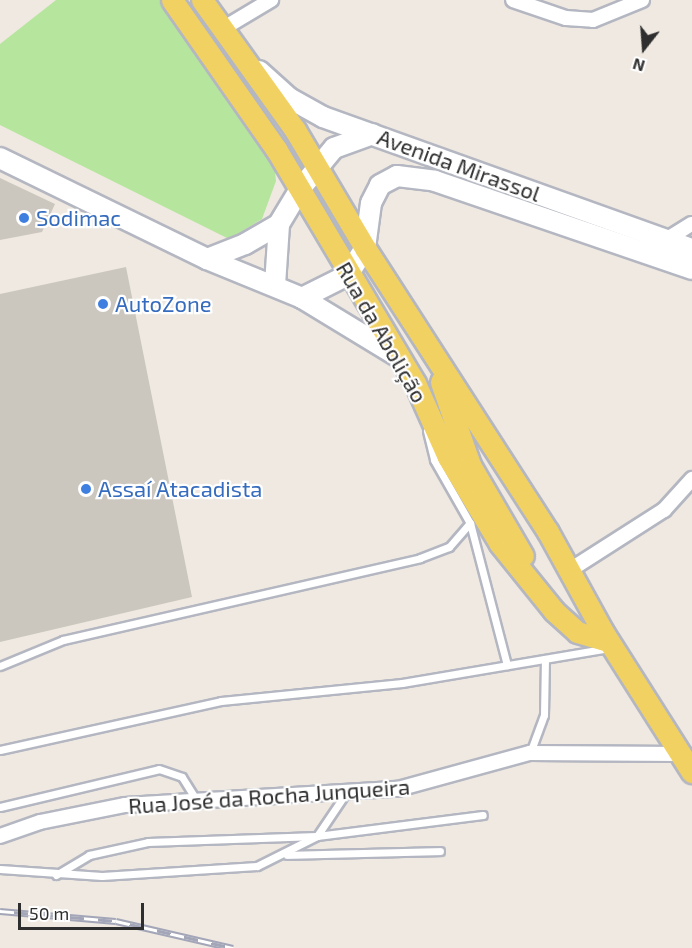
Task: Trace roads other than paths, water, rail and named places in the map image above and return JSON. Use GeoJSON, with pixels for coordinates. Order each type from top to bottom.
{"type":"FeatureCollection","features":[{"type":"Feature","properties":{"kind":"main road","name":"Rua da Abolição"},"geometry":{"type":"LineString","coordinates":[[172,0],[242,97],[300,189],[348,274],[399,357],[428,410],[470,497],[528,581],[577,632],[608,640]]}},
{"type":"Feature","properties":{"kind":"main road","name":"Rua da Abolição"},"geometry":{"type":"LineString","coordinates":[[202,0],[242,54],[316,166],[365,248],[570,570],[608,640],[687,763]]}},
{"type":"Feature","properties":{"kind":"main road","name":"Avenida Mirassol"},"geometry":{"type":"LineString","coordinates":[[242,54],[289,98],[323,117],[692,249]]}},
{"type":"Feature","properties":{"kind":"main road"},"geometry":{"type":"LineString","coordinates":[[275,285],[279,224],[300,189],[316,166],[334,148],[373,134]]}},
{"type":"Feature","properties":{"kind":"main road"},"geometry":{"type":"LineString","coordinates":[[0,158],[207,259],[302,298],[399,357]]}},
{"type":"Feature","properties":{"kind":"main road","name":"Avenida Mirassol"},"geometry":{"type":"LineString","coordinates":[[302,298],[348,274],[365,248],[371,203],[380,185],[398,176],[435,181],[692,269]]}},
{"type":"Feature","properties":{"kind":"main road"},"geometry":{"type":"LineString","coordinates":[[207,259],[245,244],[279,224]]}},
{"type":"Feature","properties":{"kind":"main road"},"geometry":{"type":"LineString","coordinates":[[386,280],[389,295],[445,390],[470,465],[517,546],[563,607],[608,640]]}},
{"type":"Feature","properties":{"kind":"street"},"geometry":{"type":"LineString","coordinates":[[224,28],[271,0]]}},
{"type":"Feature","properties":{"kind":"street"},"geometry":{"type":"LineString","coordinates":[[513,0],[566,18],[593,20],[642,0]]}},
{"type":"Feature","properties":{"kind":"street"},"geometry":{"type":"LineString","coordinates":[[647,252],[692,224]]}},
{"type":"Feature","properties":{"kind":"street"},"geometry":{"type":"LineString","coordinates":[[570,570],[664,510],[692,479]]}},
{"type":"Feature","properties":{"kind":"street","name":"Rua José da Rocha Junqueira"},"geometry":{"type":"LineString","coordinates":[[0,836],[79,813],[196,799],[346,793],[432,782],[530,753],[687,763]]}},
{"type":"Feature","properties":{"kind":"lane"},"geometry":{"type":"LineString","coordinates":[[428,410],[426,426],[434,460],[470,523],[507,665]]}},
{"type":"Feature","properties":{"kind":"lane"},"geometry":{"type":"LineString","coordinates":[[0,666],[63,640],[420,558],[449,547],[470,523]]}},
{"type":"Feature","properties":{"kind":"lane"},"geometry":{"type":"LineString","coordinates":[[0,750],[221,701],[402,683],[545,659],[608,640]]}},
{"type":"Feature","properties":{"kind":"lane"},"geometry":{"type":"LineString","coordinates":[[530,753],[544,715],[545,659]]}},
{"type":"Feature","properties":{"kind":"lane"},"geometry":{"type":"LineString","coordinates":[[0,807],[159,770],[182,777],[196,799]]}},
{"type":"Feature","properties":{"kind":"lane"},"geometry":{"type":"LineString","coordinates":[[0,869],[57,875],[102,876],[257,866],[284,855],[317,836],[346,793]]}},
{"type":"Feature","properties":{"kind":"lane"},"geometry":{"type":"LineString","coordinates":[[57,875],[89,855],[147,842],[317,836],[483,815]]}},
{"type":"Feature","properties":{"kind":"lane"},"geometry":{"type":"LineString","coordinates":[[284,855],[440,851]]}},
{"type":"Feature","properties":{"kind":"railway"},"geometry":{"type":"LineString","coordinates":[[0,911],[116,921],[233,948]]}},
{"type":"Feature","properties":{"kind":"place","name":"Sodimac"},"geometry":{"type":"Point","coordinates":[24,218]}},
{"type":"Feature","properties":{"kind":"place","name":"AutoZone"},"geometry":{"type":"Point","coordinates":[103,304]}},
{"type":"Feature","properties":{"kind":"place","name":"Assaí Atacadista"},"geometry":{"type":"Point","coordinates":[86,489]}}]}
